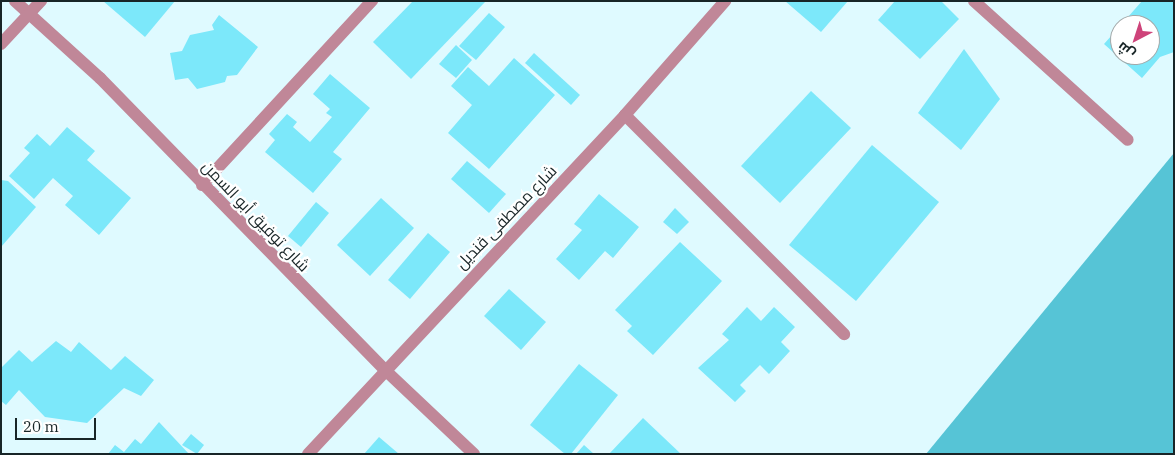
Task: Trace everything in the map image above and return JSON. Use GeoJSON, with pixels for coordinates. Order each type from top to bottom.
{"type":"FeatureCollection","features":[{"type":"Feature","properties":{"kind":"street","name":"شارع توفيق أبو السمن"},"geometry":{"type":"LineString","coordinates":[[15,1],[100,78],[202,185],[384,369],[474,454]]}},
{"type":"Feature","properties":{"kind":"street"},"geometry":{"type":"LineString","coordinates":[[1,44],[42,1]]}},
{"type":"Feature","properties":{"kind":"street"},"geometry":{"type":"LineString","coordinates":[[202,185],[372,1]]}},
{"type":"Feature","properties":{"kind":"street","name":"شارع مصطفى قنديل"},"geometry":{"type":"LineString","coordinates":[[308,454],[384,369],[625,115],[725,1]]}},
{"type":"Feature","properties":{"kind":"street"},"geometry":{"type":"LineString","coordinates":[[974,1],[1128,140]]}},
{"type":"Feature","properties":{"kind":"street"},"geometry":{"type":"LineString","coordinates":[[625,115],[844,334]]}},
{"type":"Feature","properties":{"kind":"shaded area"},"geometry":{"type":"Polygon","coordinates":[[[1174,153],[1174,454],[926,454],[1174,153]]]}},
{"type":"Feature","properties":{"kind":"building"},"geometry":{"type":"Polygon","coordinates":[[[103,1],[175,1],[145,37],[103,1]]]}},
{"type":"Feature","properties":{"kind":"building"},"geometry":{"type":"Polygon","coordinates":[[[413,1],[486,1],[411,79],[373,42],[413,1]]]}},
{"type":"Feature","properties":{"kind":"building"},"geometry":{"type":"Polygon","coordinates":[[[785,1],[848,1],[821,32],[785,1]]]}},
{"type":"Feature","properties":{"kind":"building"},"geometry":{"type":"Polygon","coordinates":[[[895,1],[941,1],[959,19],[920,59],[878,20],[895,1]]]}},
{"type":"Feature","properties":{"kind":"building"},"geometry":{"type":"Polygon","coordinates":[[[1142,1],[1174,1],[1174,52],[1160,57],[1160,15],[1130,15],[1142,1]]]}},
{"type":"Feature","properties":{"kind":"building"},"geometry":{"type":"Polygon","coordinates":[[[489,13],[505,27],[476,60],[459,46],[489,13]]]}},
{"type":"Feature","properties":{"kind":"building"},"geometry":{"type":"Polygon","coordinates":[[[219,15],[258,47],[237,75],[227,76],[225,82],[197,89],[188,78],[175,80],[170,53],[182,51],[190,35],[214,30],[212,25],[219,15]]]}},
{"type":"Feature","properties":{"kind":"building"},"geometry":{"type":"Polygon","coordinates":[[[1110,37],[1110,49],[1104,44],[1110,37]]]}},
{"type":"Feature","properties":{"kind":"building"},"geometry":{"type":"Polygon","coordinates":[[[456,45],[472,60],[456,78],[439,64],[456,45]]]}},
{"type":"Feature","properties":{"kind":"building"},"geometry":{"type":"Polygon","coordinates":[[[964,49],[1000,99],[961,150],[918,113],[964,49]]]}},
{"type":"Feature","properties":{"kind":"building"},"geometry":{"type":"Polygon","coordinates":[[[534,53],[580,95],[571,105],[525,63],[534,53]]]}},
{"type":"Feature","properties":{"kind":"building"},"geometry":{"type":"Polygon","coordinates":[[[514,58],[555,95],[489,169],[448,133],[472,105],[451,86],[468,67],[489,86],[514,58]]]}},
{"type":"Feature","properties":{"kind":"building"},"geometry":{"type":"Polygon","coordinates":[[[1127,65],[1153,65],[1142,78],[1127,65]]]}},
{"type":"Feature","properties":{"kind":"building"},"geometry":{"type":"Polygon","coordinates":[[[330,74],[370,108],[333,152],[342,159],[313,193],[265,152],[275,140],[269,134],[287,114],[297,122],[293,127],[310,142],[332,117],[326,113],[330,109],[313,94],[330,74]]]}},
{"type":"Feature","properties":{"kind":"building"},"geometry":{"type":"Polygon","coordinates":[[[811,91],[851,128],[780,203],[741,166],[811,91]]]}},
{"type":"Feature","properties":{"kind":"building"},"geometry":{"type":"Polygon","coordinates":[[[67,127],[95,151],[87,160],[131,198],[99,235],[65,205],[73,196],[53,178],[34,199],[9,176],[30,153],[24,148],[37,134],[50,146],[67,127]]]}},
{"type":"Feature","properties":{"kind":"building"},"geometry":{"type":"Polygon","coordinates":[[[872,145],[939,202],[856,301],[789,245],[872,145]]]}},
{"type":"Feature","properties":{"kind":"building"},"geometry":{"type":"Polygon","coordinates":[[[467,161],[506,194],[489,213],[451,179],[467,161]]]}},
{"type":"Feature","properties":{"kind":"building"},"geometry":{"type":"Polygon","coordinates":[[[1,180],[8,181],[36,207],[1,247],[1,180]]]}},
{"type":"Feature","properties":{"kind":"building"},"geometry":{"type":"Polygon","coordinates":[[[599,194],[639,227],[613,258],[605,251],[579,280],[556,259],[582,230],[574,224],[599,194]]]}},
{"type":"Feature","properties":{"kind":"building"},"geometry":{"type":"Polygon","coordinates":[[[381,198],[414,228],[370,276],[337,245],[381,198]]]}},
{"type":"Feature","properties":{"kind":"building"},"geometry":{"type":"Polygon","coordinates":[[[316,202],[329,213],[301,247],[288,236],[316,202]]]}},
{"type":"Feature","properties":{"kind":"building"},"geometry":{"type":"Polygon","coordinates":[[[675,208],[689,222],[677,234],[663,222],[675,208]]]}},
{"type":"Feature","properties":{"kind":"building"},"geometry":{"type":"Polygon","coordinates":[[[428,233],[450,252],[410,299],[388,280],[428,233]]]}},
{"type":"Feature","properties":{"kind":"building"},"geometry":{"type":"Polygon","coordinates":[[[680,242],[722,281],[653,355],[627,331],[632,326],[615,310],[680,242]]]}},
{"type":"Feature","properties":{"kind":"building"},"geometry":{"type":"Polygon","coordinates":[[[509,289],[546,322],[521,350],[484,316],[509,289]]]}},
{"type":"Feature","properties":{"kind":"building"},"geometry":{"type":"Polygon","coordinates":[[[747,307],[761,321],[774,307],[795,327],[781,342],[790,351],[769,374],[760,365],[740,385],[746,391],[735,402],[698,368],[729,340],[722,334],[747,307]]]}},
{"type":"Feature","properties":{"kind":"building"},"geometry":{"type":"Polygon","coordinates":[[[56,341],[71,352],[79,342],[111,370],[125,356],[154,380],[141,396],[124,388],[87,423],[45,417],[19,390],[6,405],[1,401],[1,368],[19,350],[32,362],[56,341]]]}},
{"type":"Feature","properties":{"kind":"building"},"geometry":{"type":"Polygon","coordinates":[[[579,364],[618,395],[571,454],[565,454],[530,425],[579,364]]]}},
{"type":"Feature","properties":{"kind":"building"},"geometry":{"type":"Polygon","coordinates":[[[643,418],[681,454],[609,454],[643,418]]]}},
{"type":"Feature","properties":{"kind":"building"},"geometry":{"type":"Polygon","coordinates":[[[159,422],[189,454],[108,454],[115,445],[124,452],[135,439],[141,444],[159,422]]]}},
{"type":"Feature","properties":{"kind":"building"},"geometry":{"type":"Polygon","coordinates":[[[191,434],[204,445],[197,454],[182,445],[191,434]]]}},
{"type":"Feature","properties":{"kind":"building"},"geometry":{"type":"Polygon","coordinates":[[[379,437],[399,454],[364,454],[379,437]]]}},
{"type":"Feature","properties":{"kind":"building"},"geometry":{"type":"Polygon","coordinates":[[[584,445],[594,454],[576,454],[584,445]]]}}]}
